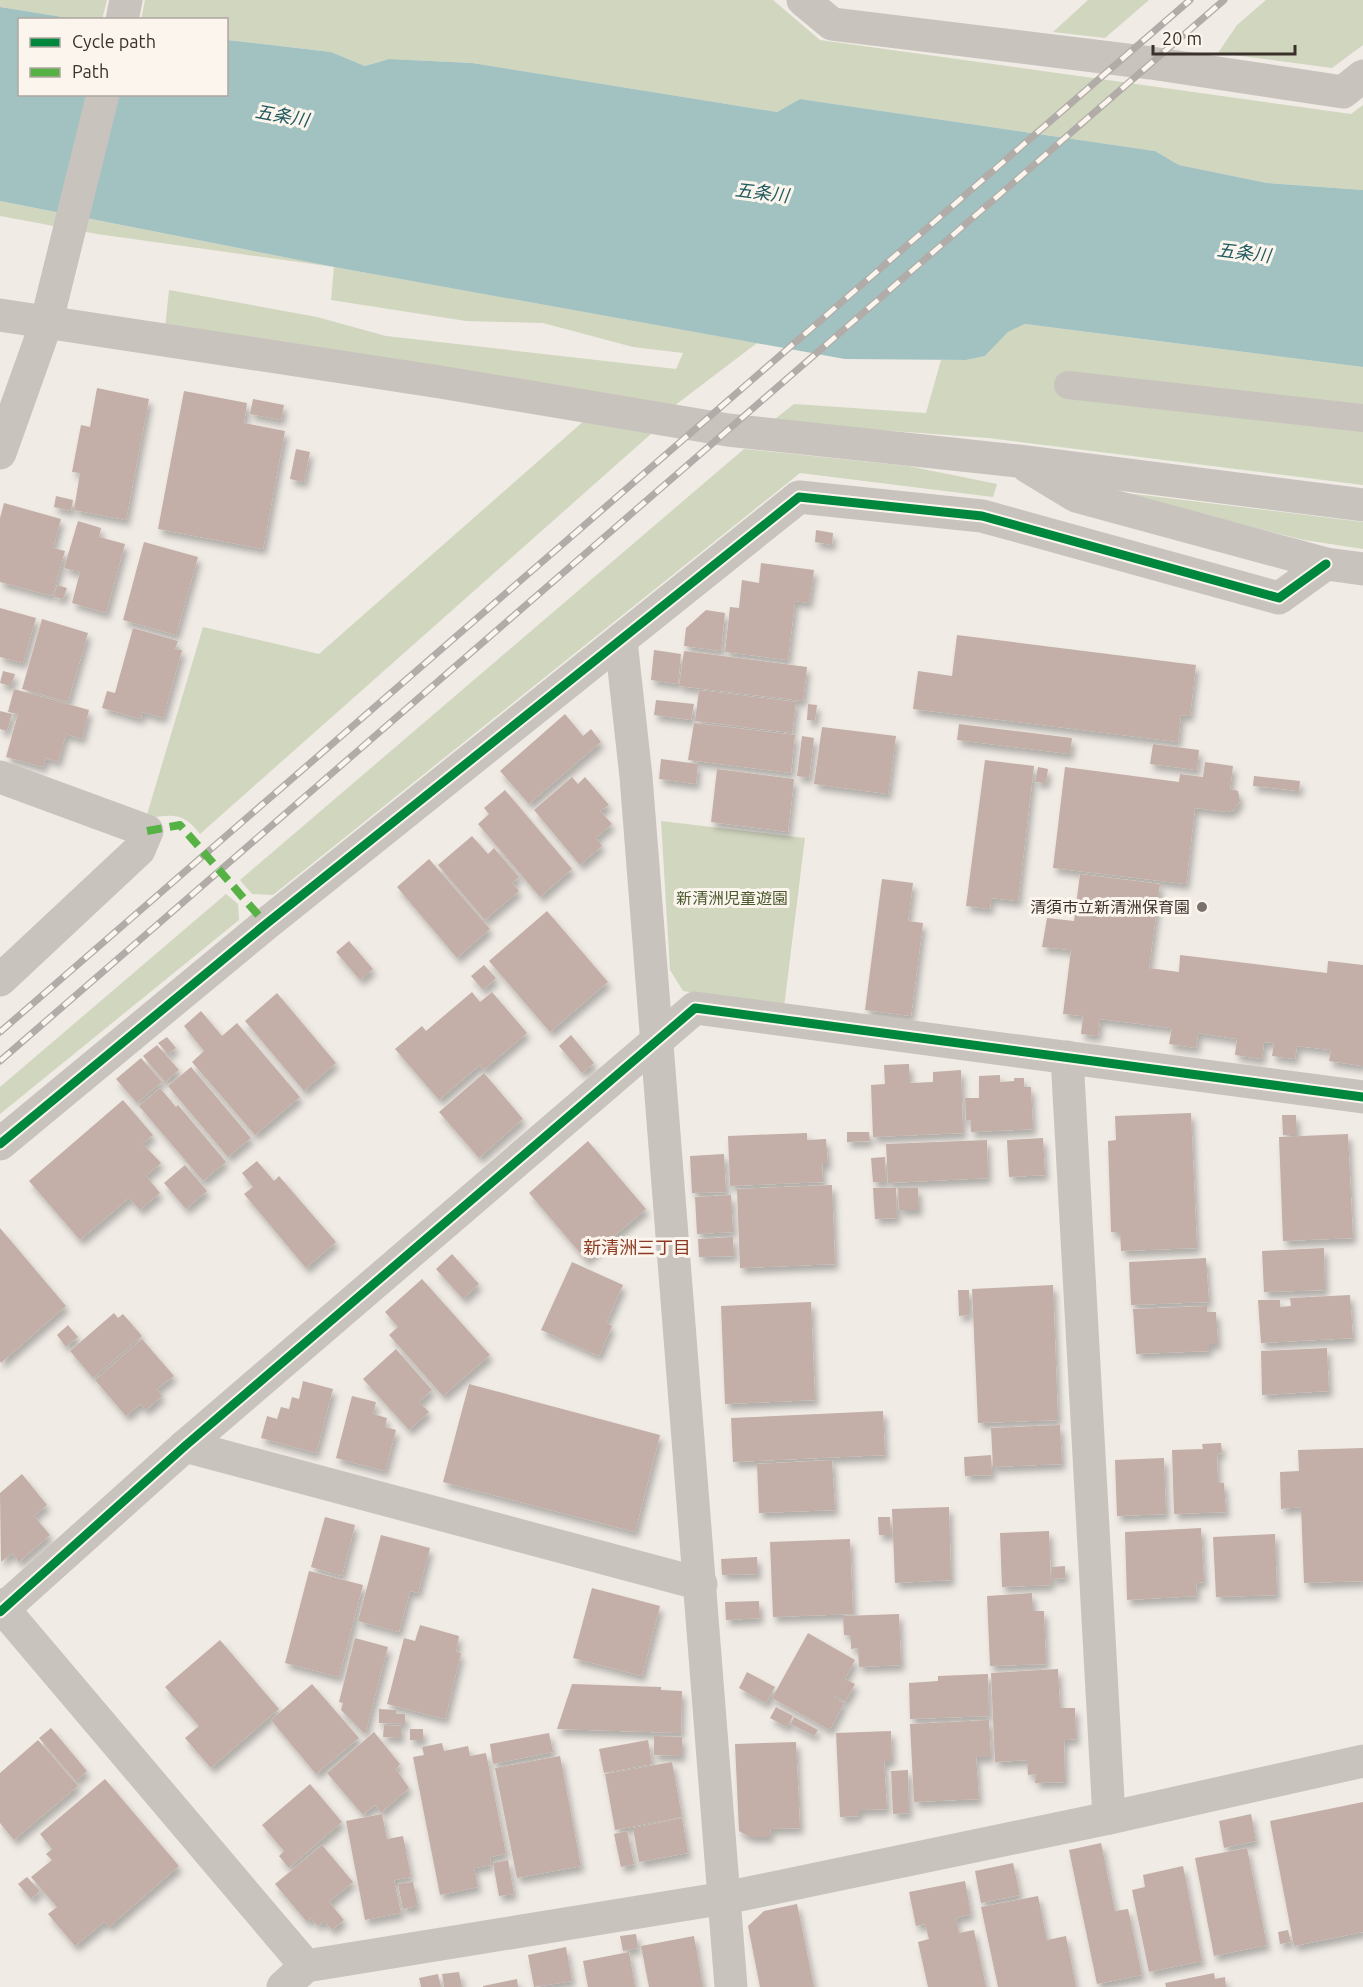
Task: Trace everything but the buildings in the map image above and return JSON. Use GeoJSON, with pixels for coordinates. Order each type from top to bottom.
{"type":"FeatureCollection","features":[{"type":"Feature","properties":{"kind":"street"},"geometry":{"type":"LineString","coordinates":[[122,18],[126,0]]}},
{"type":"Feature","properties":{"kind":"street"},"geometry":{"type":"LineString","coordinates":[[803,0],[832,24],[1151,63],[1343,92],[1363,76]]}},
{"type":"Feature","properties":{"kind":"street"},"geometry":{"type":"LineString","coordinates":[[0,453],[50,309],[103,96]]}},
{"type":"Feature","properties":{"kind":"street"},"geometry":{"type":"LineString","coordinates":[[0,315],[50,309],[440,382],[728,430],[1018,461],[1363,505]]}},
{"type":"Feature","properties":{"kind":"street"},"geometry":{"type":"LineString","coordinates":[[1018,461],[1076,496],[1326,564],[1363,569]]}},
{"type":"Feature","properties":{"kind":"street"},"geometry":{"type":"LineString","coordinates":[[0,1144],[266,924],[799,497],[982,516],[1279,598],[1326,564]]}},
{"type":"Feature","properties":{"kind":"street"},"geometry":{"type":"LineString","coordinates":[[621,641],[636,777],[731,1987]]}},
{"type":"Feature","properties":{"kind":"street"},"geometry":{"type":"LineString","coordinates":[[0,777],[147,831],[139,850],[0,980]]}},
{"type":"Feature","properties":{"kind":"street"},"geometry":{"type":"LineString","coordinates":[[1363,1097],[695,1008],[1,1608],[295,1977],[725,1898],[1109,1818],[1363,1761]]}},
{"type":"Feature","properties":{"kind":"street"},"geometry":{"type":"LineString","coordinates":[[1067,1057],[1109,1818]]}},
{"type":"Feature","properties":{"kind":"street"},"geometry":{"type":"LineString","coordinates":[[186,1446],[701,1584]]}},
{"type":"Feature","properties":{"kind":"lane"},"geometry":{"type":"LineString","coordinates":[[1068,385],[1363,418]]}},
{"type":"Feature","properties":{"kind":"green space"},"geometry":{"type":"Polygon","coordinates":[[[0,0],[107,0],[102,18],[69,18],[0,7],[0,0]]]}},
{"type":"Feature","properties":{"kind":"green space"},"geometry":{"type":"Polygon","coordinates":[[[145,0],[773,0],[820,40],[1351,114],[1363,105],[1363,190],[1267,183],[1179,165],[1155,151],[800,99],[777,112],[472,63],[389,59],[365,66],[331,52],[228,40],[228,18],[141,18],[145,0]]]}},
{"type":"Feature","properties":{"kind":"green space"},"geometry":{"type":"Polygon","coordinates":[[[1088,0],[1149,0],[1105,38],[1053,32],[1088,0]]]}},
{"type":"Feature","properties":{"kind":"green space"},"geometry":{"type":"Polygon","coordinates":[[[1266,0],[1363,0],[1363,45],[1332,68],[1218,53],[1237,25],[1266,0]]]}},
{"type":"Feature","properties":{"kind":"green space"},"geometry":{"type":"Polygon","coordinates":[[[0,201],[334,267],[97,234],[0,216],[0,201]]]}},
{"type":"Feature","properties":{"kind":"green space"},"geometry":{"type":"Polygon","coordinates":[[[334,267],[757,343],[674,406],[165,328],[169,290],[317,317],[386,336],[676,369],[683,353],[633,347],[543,323],[466,321],[331,300],[334,267]]]}},
{"type":"Feature","properties":{"kind":"green space"},"geometry":{"type":"Polygon","coordinates":[[[1025,324],[1363,367],[1363,485],[988,438],[771,422],[794,404],[926,413],[941,360],[966,360],[985,356],[1008,332],[1025,324]]]}},
{"type":"Feature","properties":{"kind":"green space"},"geometry":{"type":"Polygon","coordinates":[[[585,420],[652,433],[200,834],[188,821],[176,816],[146,818],[203,627],[319,654],[585,420]]]}},
{"type":"Feature","properties":{"kind":"green space"},"geometry":{"type":"Polygon","coordinates":[[[744,449],[908,466],[997,484],[993,497],[800,473],[273,895],[252,894],[240,880],[744,449]]]}},
{"type":"Feature","properties":{"kind":"green space"},"geometry":{"type":"Polygon","coordinates":[[[1110,491],[1363,522],[1363,549],[1304,540],[1110,491]]]}},
{"type":"Feature","properties":{"kind":"green space","name":"新清洲児童遊園"},"geometry":{"type":"Polygon","coordinates":[[[661,821],[805,838],[784,1007],[683,991],[670,970],[661,821]]]}},
{"type":"Feature","properties":{"kind":"green space"},"geometry":{"type":"Polygon","coordinates":[[[226,894],[238,904],[239,920],[0,1114],[0,1087],[226,894]]]}},
{"type":"Feature","properties":{"kind":"water","name":"五条川"},"geometry":{"type":"Polygon","coordinates":[[[0,7],[69,18],[18,18],[18,96],[228,96],[228,40],[331,52],[365,66],[389,59],[472,63],[777,112],[800,99],[1155,151],[1179,165],[1267,183],[1363,190],[1363,367],[1025,324],[1008,332],[985,356],[966,360],[845,359],[334,267],[0,201],[0,7]]]}},
{"type":"Feature","properties":{"kind":"railway"},"geometry":{"type":"LineString","coordinates":[[0,1032],[1190,0]]}},
{"type":"Feature","properties":{"kind":"railway"},"geometry":{"type":"LineString","coordinates":[[0,1061],[1224,0]]}},
{"type":"Feature","properties":{"kind":"marked path"},"geometry":{"type":"LineString","coordinates":[[147,831],[180,825],[266,924]]}},
{"type":"Feature","properties":{"kind":"cycle path"},"geometry":{"type":"LineString","coordinates":[[0,1144],[266,924],[799,497],[982,516],[1279,598],[1326,564]]}},
{"type":"Feature","properties":{"kind":"cycle path"},"geometry":{"type":"LineString","coordinates":[[0,1612],[185,1446],[695,1008],[1363,1097]]}},
{"type":"Feature","properties":{"kind":"place","name":"清須市立新清洲保育園"},"geometry":{"type":"Point","coordinates":[1202,907]}},
{"type":"Feature","properties":{"kind":"district","name":"新清洲三丁目"},"geometry":{"type":"Point","coordinates":[637,1247]}}]}
